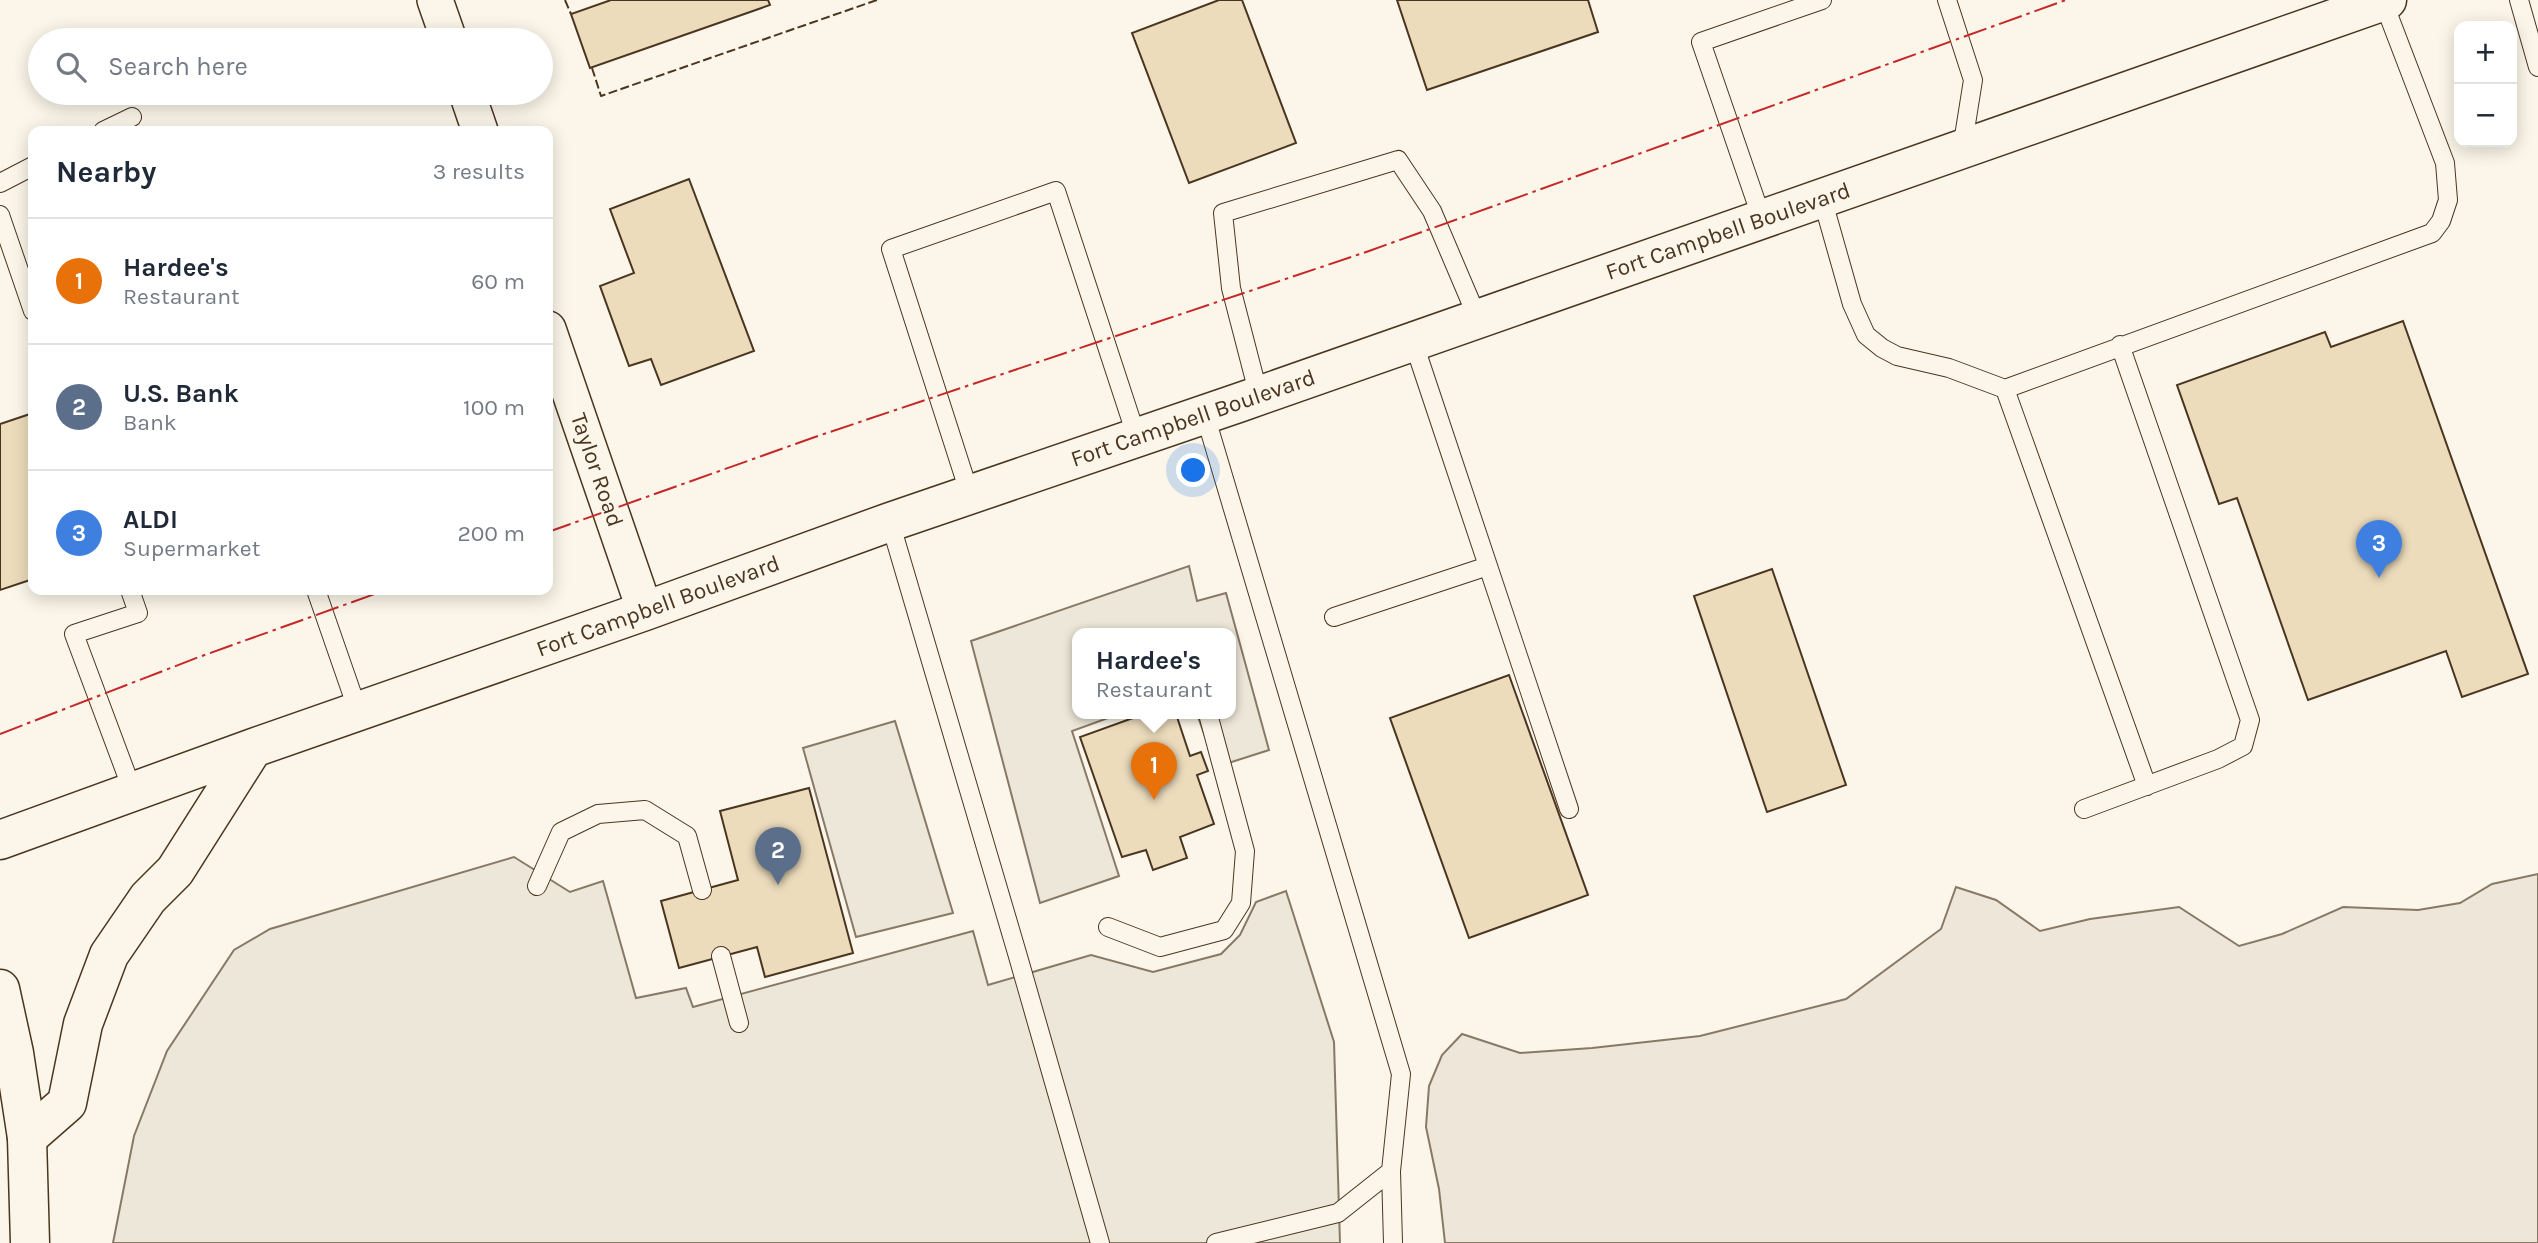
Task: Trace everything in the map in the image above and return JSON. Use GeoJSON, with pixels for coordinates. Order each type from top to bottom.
{"type":"FeatureCollection","features":[{"type":"Feature","properties":{"kind":"main road","name":"Fort Campbell Boulevard"},"geometry":{"type":"LineString","coordinates":[[0,839],[890,522],[1205,415],[2385,1]]}},
{"type":"Feature","properties":{"kind":"main road"},"geometry":{"type":"LineString","coordinates":[[27,1138],[67,1103],[83,1024],[109,955],[148,898],[176,871],[253,748]]}},
{"type":"Feature","properties":{"kind":"main road"},"geometry":{"type":"LineString","coordinates":[[0,989],[14,1053],[27,1138],[30,1243]]}},
{"type":"Feature","properties":{"kind":"street"},"geometry":{"type":"LineString","coordinates":[[435,0],[445,28]]}},
{"type":"Feature","properties":{"kind":"street"},"geometry":{"type":"LineString","coordinates":[[471,105],[478,126]]}},
{"type":"Feature","properties":{"kind":"street","name":"Taylor Road"},"geometry":{"type":"LineString","coordinates":[[553,344],[645,611]]}},
{"type":"Feature","properties":{"kind":"lane"},"geometry":{"type":"LineString","coordinates":[[1762,219],[1701,42],[1822,0]]}},
{"type":"Feature","properties":{"kind":"lane"},"geometry":{"type":"LineString","coordinates":[[1947,0],[1973,80],[1962,149]]}},
{"type":"Feature","properties":{"kind":"lane"},"geometry":{"type":"LineString","coordinates":[[2519,0],[2538,67]]}},
{"type":"Feature","properties":{"kind":"lane"},"geometry":{"type":"LineString","coordinates":[[1822,198],[1852,304],[1866,335],[1897,356],[1949,368],[2005,389],[2431,233],[2441,221],[2448,200],[2445,163],[2385,1]]}},
{"type":"Feature","properties":{"kind":"lane"},"geometry":{"type":"LineString","coordinates":[[113,126],[132,117]]}},
{"type":"Feature","properties":{"kind":"lane"},"geometry":{"type":"LineString","coordinates":[[1259,396],[1231,288],[1223,213],[1398,160],[1432,211],[1478,319]]}},
{"type":"Feature","properties":{"kind":"lane"},"geometry":{"type":"LineString","coordinates":[[0,183],[28,169]]}},
{"type":"Feature","properties":{"kind":"lane"},"geometry":{"type":"LineString","coordinates":[[970,495],[891,248],[1056,191],[1137,438]]}},
{"type":"Feature","properties":{"kind":"lane"},"geometry":{"type":"LineString","coordinates":[[0,215],[28,296]]}},
{"type":"Feature","properties":{"kind":"lane"},"geometry":{"type":"LineString","coordinates":[[1413,341],[1569,809]]}},
{"type":"Feature","properties":{"kind":"lane"},"geometry":{"type":"LineString","coordinates":[[2084,809],[2218,760],[2244,746],[2250,720],[2120,345]]}},
{"type":"Feature","properties":{"kind":"lane"},"geometry":{"type":"LineString","coordinates":[[2005,389],[2147,786]]}},
{"type":"Feature","properties":{"kind":"lane"},"geometry":{"type":"LineString","coordinates":[[1205,415],[1401,1074],[1391,1171],[1394,1243]]}},
{"type":"Feature","properties":{"kind":"lane"},"geometry":{"type":"LineString","coordinates":[[890,522],[1100,1243]]}},
{"type":"Feature","properties":{"kind":"lane"},"geometry":{"type":"LineString","coordinates":[[1334,617],[1488,566]]}},
{"type":"Feature","properties":{"kind":"lane"},"geometry":{"type":"LineString","coordinates":[[132,595],[138,613],[74,634],[133,792]]}},
{"type":"Feature","properties":{"kind":"lane"},"geometry":{"type":"LineString","coordinates":[[318,595],[358,711]]}},
{"type":"Feature","properties":{"kind":"lane"},"geometry":{"type":"LineString","coordinates":[[1108,927],[1160,947],[1224,930],[1241,903],[1245,850],[1209,719]]}},
{"type":"Feature","properties":{"kind":"lane"},"geometry":{"type":"LineString","coordinates":[[537,886],[561,832],[598,814],[645,810],[687,835],[702,890]]}},
{"type":"Feature","properties":{"kind":"lane"},"geometry":{"type":"LineString","coordinates":[[721,956],[739,1023]]}},
{"type":"Feature","properties":{"kind":"lane"},"geometry":{"type":"LineString","coordinates":[[1216,1243],[1338,1213],[1391,1171]]}},
{"type":"Feature","properties":{"kind":"shaded area"},"geometry":{"type":"Polygon","coordinates":[[[1189,566],[1197,601],[1226,593],[1236,628],[1072,628],[1072,719],[1105,719],[1072,731],[1119,876],[1040,903],[971,641],[1189,566]]]}},
{"type":"Feature","properties":{"kind":"shaded area"},"geometry":{"type":"Polygon","coordinates":[[[1236,630],[1269,750],[1216,767],[1199,719],[1236,719],[1236,630]]]}},
{"type":"Feature","properties":{"kind":"shaded area"},"geometry":{"type":"Polygon","coordinates":[[[895,721],[953,913],[856,937],[803,748],[895,721]]]}},
{"type":"Feature","properties":{"kind":"shaded area"},"geometry":{"type":"Polygon","coordinates":[[[514,857],[570,892],[603,881],[636,998],[686,988],[693,1007],[973,931],[988,985],[1091,955],[1153,972],[1221,954],[1240,935],[1256,902],[1286,891],[1334,1042],[1340,1243],[113,1243],[134,1136],[167,1051],[234,950],[270,929],[514,857]]]}},
{"type":"Feature","properties":{"kind":"shaded area"},"geometry":{"type":"Polygon","coordinates":[[[2538,874],[2538,1243],[1445,1243],[1439,1189],[1426,1127],[1429,1086],[1442,1055],[1462,1034],[1520,1053],[1592,1048],[1700,1036],[1846,999],[1941,929],[1956,887],[1996,900],[2040,931],[2090,919],[2179,907],[2239,946],[2282,934],[2343,907],[2418,910],[2460,903],[2492,884],[2538,874]]]}},
{"type":"Feature","properties":{"kind":"building"},"geometry":{"type":"Polygon","coordinates":[[[611,0],[768,0],[770,5],[590,68],[571,14],[611,0]]]}},
{"type":"Feature","properties":{"kind":"building"},"geometry":{"type":"Polygon","coordinates":[[[1219,0],[1242,0],[1296,143],[1189,183],[1132,33],[1219,0]]]}},
{"type":"Feature","properties":{"kind":"building"},"geometry":{"type":"Polygon","coordinates":[[[1397,0],[1588,0],[1598,32],[1427,90],[1397,0]]]}},
{"type":"Feature","properties":{"kind":"building"},"geometry":{"type":"Polygon","coordinates":[[[689,179],[754,351],[661,385],[651,359],[629,366],[600,286],[634,273],[610,209],[689,179]]]}},
{"type":"Feature","properties":{"kind":"building"},"geometry":{"type":"Polygon","coordinates":[[[2403,321],[2528,674],[2462,697],[2446,651],[2308,700],[2237,498],[2219,504],[2177,385],[2325,332],[2331,347],[2403,321]]]}},
{"type":"Feature","properties":{"kind":"building"},"geometry":{"type":"Polygon","coordinates":[[[28,415],[28,581],[0,590],[0,424],[28,415]]]}},
{"type":"Feature","properties":{"kind":"building"},"geometry":{"type":"Polygon","coordinates":[[[1772,569],[1846,785],[1767,812],[1694,596],[1772,569]]]}},
{"type":"Feature","properties":{"kind":"building"},"geometry":{"type":"Polygon","coordinates":[[[1509,675],[1588,895],[1469,938],[1390,718],[1509,675]]]}},
{"type":"Feature","properties":{"kind":"building"},"geometry":{"type":"Polygon","coordinates":[[[1130,719],[1178,719],[1190,756],[1201,752],[1208,771],[1197,775],[1214,824],[1180,837],[1187,858],[1153,870],[1146,850],[1122,857],[1080,737],[1130,719]]]}},
{"type":"Feature","properties":{"kind":"building"},"geometry":{"type":"Polygon","coordinates":[[[809,788],[853,953],[765,977],[757,947],[679,968],[661,901],[738,880],[720,811],[809,788]]]}},
{"type":"Feature","properties":{"kind":"fence"},"geometry":{"type":"LineString","coordinates":[[565,0],[571,14]]}},
{"type":"Feature","properties":{"kind":"fence"},"geometry":{"type":"LineString","coordinates":[[592,68],[601,96],[877,0]]}},
{"type":"Feature","properties":{"kind":"power"},"geometry":{"type":"LineString","coordinates":[[553,530],[815,437],[1369,251],[2066,0]]}},
{"type":"Feature","properties":{"kind":"power"},"geometry":{"type":"LineString","coordinates":[[0,734],[199,657],[372,595]]}},
{"type":"Feature","properties":{"kind":"place","name":"ALDI"},"geometry":{"type":"Point","coordinates":[2379,578]}},
{"type":"Feature","properties":{"kind":"place","name":"Hardee's"},"geometry":{"type":"Point","coordinates":[1154,800]}},
{"type":"Feature","properties":{"kind":"place","name":"U.S. Bank"},"geometry":{"type":"Point","coordinates":[778,885]}}]}
